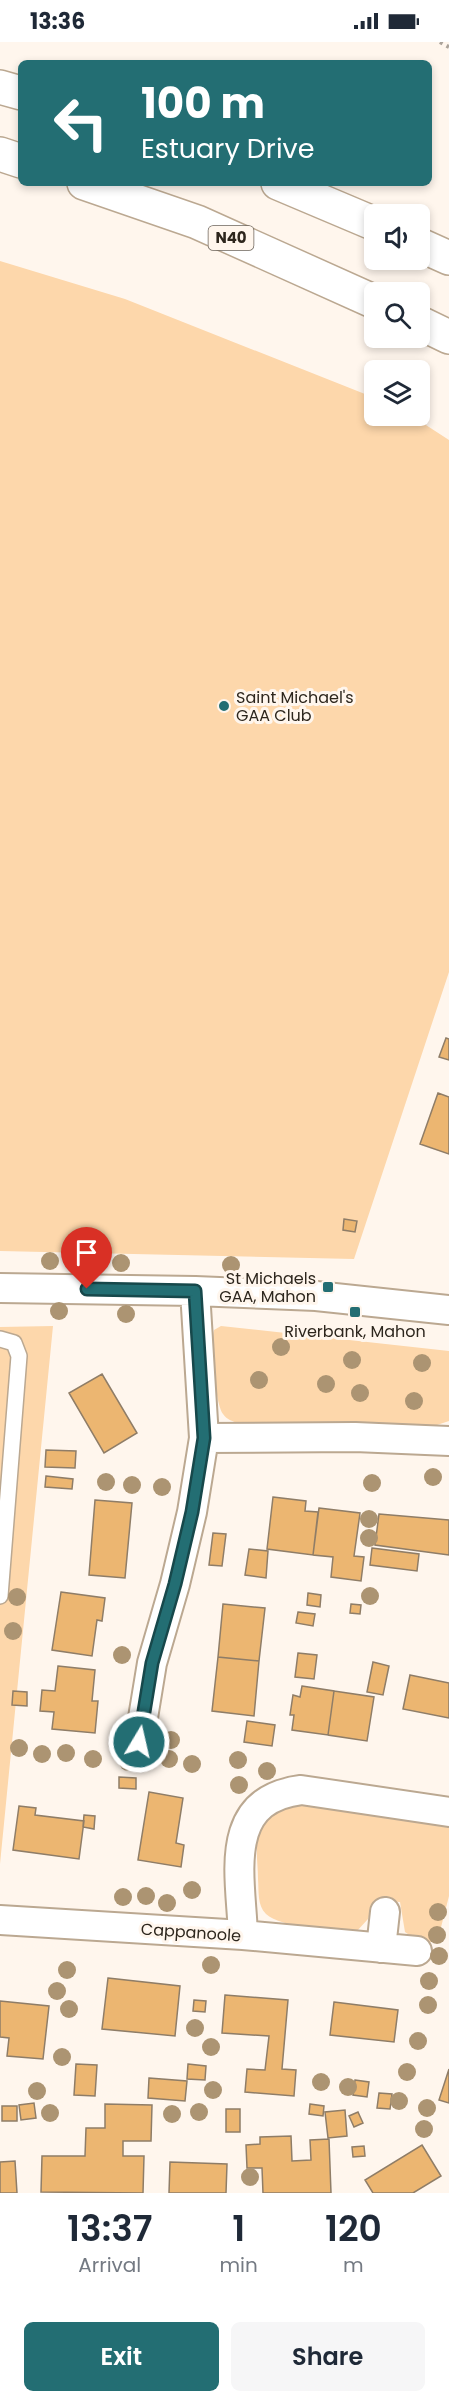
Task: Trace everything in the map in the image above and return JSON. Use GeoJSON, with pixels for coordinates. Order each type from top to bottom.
{"type":"FeatureCollection","features":[{"type":"Feature","properties":{"kind":"highway"},"geometry":{"type":"LineString","coordinates":[[0,87],[18,92]]}},
{"type":"Feature","properties":{"kind":"highway"},"geometry":{"type":"LineString","coordinates":[[0,154],[18,160]]}},
{"type":"Feature","properties":{"kind":"highway","name":"N40"},"geometry":{"type":"LineString","coordinates":[[93,186],[197,222],[364,297]]}},
{"type":"Feature","properties":{"kind":"highway"},"geometry":{"type":"LineString","coordinates":[[285,186],[364,219]]}},
{"type":"Feature","properties":{"kind":"highway"},"geometry":{"type":"LineString","coordinates":[[430,249],[449,258]]}},
{"type":"Feature","properties":{"kind":"highway"},"geometry":{"type":"LineString","coordinates":[[430,328],[449,337]]}},
{"type":"Feature","properties":{"kind":"street"},"geometry":{"type":"LineString","coordinates":[[0,1288],[195,1291],[316,1296],[449,1310]]}},
{"type":"Feature","properties":{"kind":"street"},"geometry":{"type":"LineString","coordinates":[[139,1742],[152,1663],[175,1584],[192,1512],[204,1438],[195,1291]]}},
{"type":"Feature","properties":{"kind":"street"},"geometry":{"type":"LineString","coordinates":[[204,1438],[355,1437],[449,1441]]}},
{"type":"Feature","properties":{"kind":"street"},"geometry":{"type":"LineString","coordinates":[[243,1935],[240,1852],[242,1833],[251,1815],[264,1802],[285,1792],[301,1790],[449,1812]]}},
{"type":"Feature","properties":{"kind":"street"},"geometry":{"type":"LineString","coordinates":[[381,1948],[385,1912]]}},
{"type":"Feature","properties":{"kind":"street","name":"Cappanoole"},"geometry":{"type":"LineString","coordinates":[[0,1920],[243,1935],[417,1951]]}},
{"type":"Feature","properties":{"kind":"lane"},"geometry":{"type":"LineString","coordinates":[[0,1339],[14,1343],[19,1356],[0,1596]]}},
{"type":"Feature","properties":{"kind":"path"},"geometry":{"type":"LineString","coordinates":[[440,42],[449,47]]}},
{"type":"Feature","properties":{"kind":"shaded area","name":"Saint Michael's GAA Club"},"geometry":{"type":"Polygon","coordinates":[[[0,261],[125,299],[364,394],[364,426],[427,426],[449,440],[449,972],[354,1259],[0,1251],[0,261]]]}},
{"type":"Feature","properties":{"kind":"shaded area"},"geometry":{"type":"Polygon","coordinates":[[[53,1326],[0,1864],[0,1327],[53,1326]]]}},
{"type":"Feature","properties":{"kind":"shaded area"},"geometry":{"type":"Polygon","coordinates":[[[221,1326],[449,1351],[449,1421],[437,1425],[415,1426],[239,1424],[225,1416],[218,1398],[214,1373],[213,1337],[214,1330],[221,1326]]]}},
{"type":"Feature","properties":{"kind":"shaded area"},"geometry":{"type":"Polygon","coordinates":[[[308,1803],[449,1825],[449,1896],[437,1943],[415,1939],[405,1932],[400,1902],[375,1900],[368,1919],[357,1931],[296,1926],[273,1919],[266,1914],[259,1898],[257,1842],[259,1833],[268,1818],[275,1813],[291,1806],[308,1803]]]}},
{"type":"Feature","properties":{"kind":"building"},"geometry":{"type":"Polygon","coordinates":[[[446,1038],[449,1039],[449,1060],[439,1057],[446,1038]]]}},
{"type":"Feature","properties":{"kind":"building"},"geometry":{"type":"Polygon","coordinates":[[[438,1093],[449,1097],[449,1154],[420,1144],[438,1093]]]}},
{"type":"Feature","properties":{"kind":"building"},"geometry":{"type":"Polygon","coordinates":[[[344,1219],[357,1221],[355,1232],[343,1230],[344,1219]]]}},
{"type":"Feature","properties":{"kind":"building"},"geometry":{"type":"Polygon","coordinates":[[[102,1374],[137,1433],[104,1453],[69,1393],[102,1374]]]}},
{"type":"Feature","properties":{"kind":"building"},"geometry":{"type":"Polygon","coordinates":[[[46,1450],[76,1451],[75,1468],[45,1467],[46,1450]]]}},
{"type":"Feature","properties":{"kind":"building"},"geometry":{"type":"Polygon","coordinates":[[[46,1476],[73,1479],[72,1489],[45,1487],[46,1476]]]}},
{"type":"Feature","properties":{"kind":"building"},"geometry":{"type":"Polygon","coordinates":[[[273,1497],[306,1501],[305,1511],[318,1512],[313,1555],[267,1549],[273,1497]]]}},
{"type":"Feature","properties":{"kind":"building"},"geometry":{"type":"Polygon","coordinates":[[[95,1500],[132,1503],[125,1578],[89,1575],[95,1500]]]}},
{"type":"Feature","properties":{"kind":"building"},"geometry":{"type":"Polygon","coordinates":[[[319,1508],[360,1513],[354,1556],[364,1557],[361,1581],[331,1577],[333,1557],[313,1555],[319,1508]]]}},
{"type":"Feature","properties":{"kind":"building"},"geometry":{"type":"Polygon","coordinates":[[[379,1514],[449,1520],[449,1555],[375,1545],[379,1514]]]}},
{"type":"Feature","properties":{"kind":"building"},"geometry":{"type":"Polygon","coordinates":[[[213,1533],[226,1534],[222,1566],[209,1565],[213,1533]]]}},
{"type":"Feature","properties":{"kind":"building"},"geometry":{"type":"Polygon","coordinates":[[[372,1548],[419,1554],[417,1571],[370,1565],[372,1548]]]}},
{"type":"Feature","properties":{"kind":"building"},"geometry":{"type":"Polygon","coordinates":[[[249,1549],[268,1551],[266,1578],[245,1575],[249,1549]]]}},
{"type":"Feature","properties":{"kind":"building"},"geometry":{"type":"Polygon","coordinates":[[[61,1592],[105,1598],[102,1621],[97,1620],[92,1656],[52,1650],[61,1592]]]}},
{"type":"Feature","properties":{"kind":"building"},"geometry":{"type":"Polygon","coordinates":[[[308,1593],[321,1595],[320,1607],[307,1605],[308,1593]]]}},
{"type":"Feature","properties":{"kind":"building"},"geometry":{"type":"Polygon","coordinates":[[[223,1604],[265,1608],[259,1661],[218,1657],[223,1604]]]}},
{"type":"Feature","properties":{"kind":"building"},"geometry":{"type":"Polygon","coordinates":[[[351,1604],[361,1605],[360,1614],[350,1613],[351,1604]]]}},
{"type":"Feature","properties":{"kind":"building"},"geometry":{"type":"Polygon","coordinates":[[[298,1612],[315,1614],[313,1626],[296,1623],[298,1612]]]}},
{"type":"Feature","properties":{"kind":"building"},"geometry":{"type":"Polygon","coordinates":[[[298,1653],[317,1655],[314,1679],[295,1677],[298,1653]]]}},
{"type":"Feature","properties":{"kind":"building"},"geometry":{"type":"Polygon","coordinates":[[[218,1657],[259,1661],[254,1716],[212,1711],[218,1657]]]}},
{"type":"Feature","properties":{"kind":"building"},"geometry":{"type":"Polygon","coordinates":[[[373,1662],[389,1666],[383,1695],[367,1692],[373,1662]]]}},
{"type":"Feature","properties":{"kind":"building"},"geometry":{"type":"Polygon","coordinates":[[[58,1666],[95,1670],[92,1701],[98,1701],[95,1733],[52,1729],[54,1712],[40,1711],[42,1690],[55,1691],[58,1666]]]}},
{"type":"Feature","properties":{"kind":"building"},"geometry":{"type":"Polygon","coordinates":[[[410,1675],[449,1683],[449,1718],[403,1709],[410,1675]]]}},
{"type":"Feature","properties":{"kind":"building"},"geometry":{"type":"Polygon","coordinates":[[[302,1686],[334,1691],[328,1735],[292,1730],[294,1715],[290,1715],[293,1695],[300,1697],[302,1686]]]}},
{"type":"Feature","properties":{"kind":"building"},"geometry":{"type":"Polygon","coordinates":[[[13,1691],[27,1692],[27,1706],[12,1705],[13,1691]]]}},
{"type":"Feature","properties":{"kind":"building"},"geometry":{"type":"Polygon","coordinates":[[[334,1691],[374,1697],[367,1741],[328,1735],[334,1691]]]}},
{"type":"Feature","properties":{"kind":"building"},"geometry":{"type":"Polygon","coordinates":[[[247,1721],[275,1725],[272,1746],[244,1742],[247,1721]]]}},
{"type":"Feature","properties":{"kind":"building"},"geometry":{"type":"Polygon","coordinates":[[[119,1777],[136,1778],[136,1789],[119,1788],[119,1777]]]}},
{"type":"Feature","properties":{"kind":"building"},"geometry":{"type":"Polygon","coordinates":[[[149,1792],[183,1798],[176,1843],[184,1845],[181,1867],[138,1860],[149,1792]]]}},
{"type":"Feature","properties":{"kind":"building"},"geometry":{"type":"Polygon","coordinates":[[[19,1806],[36,1808],[35,1815],[84,1821],[79,1859],[13,1850],[19,1806]]]}},
{"type":"Feature","properties":{"kind":"building"},"geometry":{"type":"Polygon","coordinates":[[[84,1815],[95,1816],[94,1829],[83,1827],[84,1815]]]}},
{"type":"Feature","properties":{"kind":"building"},"geometry":{"type":"Polygon","coordinates":[[[108,1978],[180,1986],[175,2036],[102,2029],[108,1978]]]}},
{"type":"Feature","properties":{"kind":"building"},"geometry":{"type":"Polygon","coordinates":[[[225,1995],[288,2000],[282,2069],[296,2070],[294,2096],[245,2092],[247,2069],[265,2070],[269,2036],[222,2033],[225,1995]]]}},
{"type":"Feature","properties":{"kind":"building"},"geometry":{"type":"Polygon","coordinates":[[[194,2000],[206,2001],[205,2012],[193,2011],[194,2000]]]}},
{"type":"Feature","properties":{"kind":"building"},"geometry":{"type":"Polygon","coordinates":[[[0,2001],[49,2006],[43,2059],[7,2056],[9,2038],[0,2037],[0,2001]]]}},
{"type":"Feature","properties":{"kind":"building"},"geometry":{"type":"Polygon","coordinates":[[[334,2002],[398,2010],[394,2042],[330,2035],[334,2002]]]}},
{"type":"Feature","properties":{"kind":"building"},"geometry":{"type":"Polygon","coordinates":[[[76,2064],[97,2065],[95,2096],[74,2095],[76,2064]]]}},
{"type":"Feature","properties":{"kind":"building"},"geometry":{"type":"Polygon","coordinates":[[[188,2064],[206,2066],[205,2080],[187,2079],[188,2064]]]}},
{"type":"Feature","properties":{"kind":"building"},"geometry":{"type":"Polygon","coordinates":[[[449,2069],[449,2103],[439,2100],[449,2069]]]}},
{"type":"Feature","properties":{"kind":"building"},"geometry":{"type":"Polygon","coordinates":[[[149,2078],[187,2081],[185,2101],[148,2098],[149,2078]]]}},
{"type":"Feature","properties":{"kind":"building"},"geometry":{"type":"Polygon","coordinates":[[[355,2080],[369,2082],[367,2097],[353,2095],[355,2080]]]}},
{"type":"Feature","properties":{"kind":"building"},"geometry":{"type":"Polygon","coordinates":[[[379,2093],[392,2094],[390,2109],[377,2108],[379,2093]]]}},
{"type":"Feature","properties":{"kind":"building"},"geometry":{"type":"Polygon","coordinates":[[[34,2103],[36,2118],[21,2120],[19,2105],[34,2103]]]}},
{"type":"Feature","properties":{"kind":"building"},"geometry":{"type":"Polygon","coordinates":[[[105,2104],[152,2105],[151,2141],[123,2141],[123,2156],[144,2156],[143,2193],[41,2192],[42,2156],[85,2156],[86,2128],[105,2128],[105,2104]]]}},
{"type":"Feature","properties":{"kind":"building"},"geometry":{"type":"Polygon","coordinates":[[[310,2104],[324,2106],[323,2116],[309,2114],[310,2104]]]}},
{"type":"Feature","properties":{"kind":"building"},"geometry":{"type":"Polygon","coordinates":[[[2,2106],[17,2106],[17,2121],[2,2121],[2,2106]]]}},
{"type":"Feature","properties":{"kind":"building"},"geometry":{"type":"Polygon","coordinates":[[[226,2109],[240,2109],[240,2132],[226,2132],[226,2109]]]}},
{"type":"Feature","properties":{"kind":"building"},"geometry":{"type":"Polygon","coordinates":[[[345,2110],[347,2136],[328,2138],[325,2112],[345,2110]]]}},
{"type":"Feature","properties":{"kind":"building"},"geometry":{"type":"Polygon","coordinates":[[[358,2112],[363,2123],[354,2127],[349,2116],[358,2112]]]}},
{"type":"Feature","properties":{"kind":"building"},"geometry":{"type":"Polygon","coordinates":[[[291,2136],[292,2161],[311,2160],[310,2140],[329,2139],[331,2193],[263,2193],[262,2168],[247,2168],[246,2145],[260,2144],[260,2137],[291,2136]]]}},
{"type":"Feature","properties":{"kind":"building"},"geometry":{"type":"Polygon","coordinates":[[[422,2145],[441,2176],[413,2193],[373,2193],[365,2180],[422,2145]]]}},
{"type":"Feature","properties":{"kind":"building"},"geometry":{"type":"Polygon","coordinates":[[[364,2146],[365,2156],[353,2157],[352,2147],[364,2146]]]}},
{"type":"Feature","properties":{"kind":"building"},"geometry":{"type":"Polygon","coordinates":[[[15,2161],[17,2193],[0,2193],[0,2162],[15,2161]]]}},
{"type":"Feature","properties":{"kind":"building"},"geometry":{"type":"Polygon","coordinates":[[[170,2162],[227,2164],[226,2193],[169,2193],[170,2162]]]}},
{"type":"Feature","properties":{"kind":"place","name":"Saint Michael's GAA Club"},"geometry":{"type":"Point","coordinates":[224,706]}},
{"type":"Feature","properties":{"kind":"place","name":"St Michaels GAA, Mahon"},"geometry":{"type":"Point","coordinates":[328,1287]}},
{"type":"Feature","properties":{"kind":"place","name":"Riverbank, Mahon"},"geometry":{"type":"Point","coordinates":[355,1312]}},
{"type":"Feature","properties":{"kind":"route"},"geometry":{"type":"LineString","coordinates":[[87,1289],[195,1291],[204,1438],[192,1512],[175,1584],[152,1663],[139,1742]]}}]}
